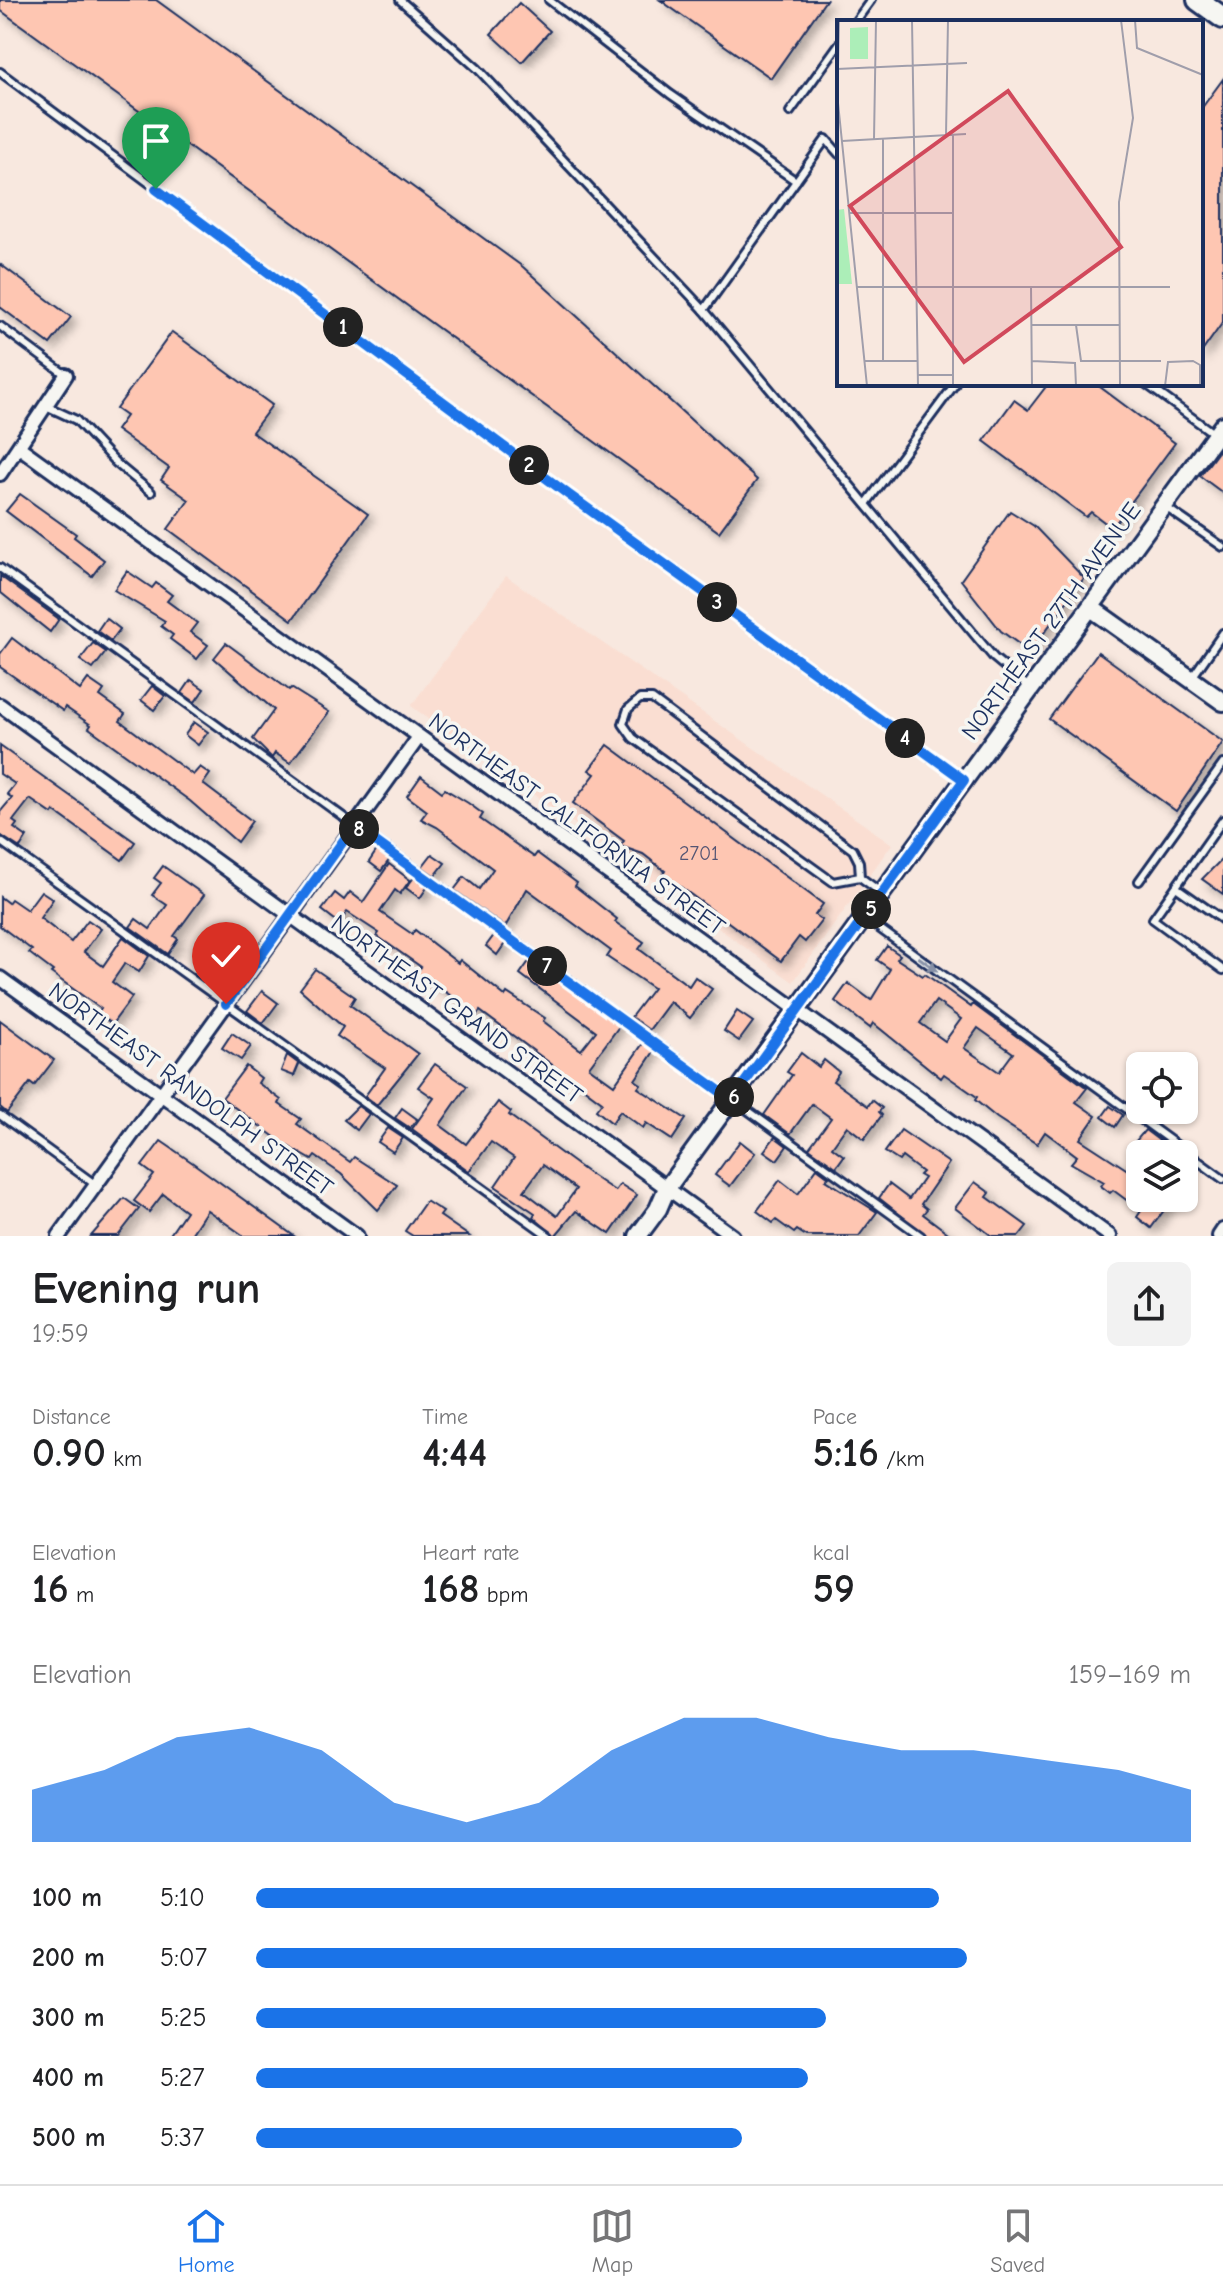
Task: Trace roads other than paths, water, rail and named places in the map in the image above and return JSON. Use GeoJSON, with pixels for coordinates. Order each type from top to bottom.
{"type":"FeatureCollection","features":[{"type":"Feature","properties":{"kind":"main road"},"geometry":{"type":"LineString","coordinates":[[1198,0],[1223,18]]}},
{"type":"Feature","properties":{"kind":"street"},"geometry":{"type":"LineString","coordinates":[[0,474],[66,375]]}},
{"type":"Feature","properties":{"kind":"street","name":"NORTHEAST 27TH AVENUE"},"geometry":{"type":"LineString","coordinates":[[638,1236],[658,1209],[667,1188],[1220,430]]}},
{"type":"Feature","properties":{"kind":"street","name":"NORTHEAST CALIFORNIA STREET"},"geometry":{"type":"LineString","coordinates":[[19,447],[1110,1236]]}},
{"type":"Feature","properties":{"kind":"street"},"geometry":{"type":"LineString","coordinates":[[1091,608],[1223,702]]}},
{"type":"Feature","properties":{"kind":"street","name":"NORTHEAST GRAND STREET"},"geometry":{"type":"LineString","coordinates":[[0,705],[733,1236]]}},
{"type":"Feature","properties":{"kind":"street"},"geometry":{"type":"LineString","coordinates":[[59,1236],[419,737]]}},
{"type":"Feature","properties":{"kind":"street","name":"NORTHEAST RANDOLPH STREET"},"geometry":{"type":"LineString","coordinates":[[0,978],[357,1236]]}},
{"type":"Feature","properties":{"kind":"street"},"geometry":{"type":"LineString","coordinates":[[1219,1236],[1223,1230]]}},
{"type":"Feature","properties":{"kind":"lane"},"geometry":{"type":"LineString","coordinates":[[549,0],[670,94],[796,181]]}},
{"type":"Feature","properties":{"kind":"lane"},"geometry":{"type":"LineString","coordinates":[[856,20],[871,0]]}},
{"type":"Feature","properties":{"kind":"lane"},"geometry":{"type":"LineString","coordinates":[[403,1],[478,69],[704,310],[994,658],[1031,689]]}},
{"type":"Feature","properties":{"kind":"lane"},"geometry":{"type":"LineString","coordinates":[[790,112],[837,47]]}},
{"type":"Feature","properties":{"kind":"lane"},"geometry":{"type":"LineString","coordinates":[[0,72],[569,495],[964,780]]}},
{"type":"Feature","properties":{"kind":"lane"},"geometry":{"type":"LineString","coordinates":[[704,310],[826,139],[837,152]]}},
{"type":"Feature","properties":{"kind":"lane"},"geometry":{"type":"LineString","coordinates":[[0,326],[66,375]]}},
{"type":"Feature","properties":{"kind":"lane"},"geometry":{"type":"LineString","coordinates":[[866,504],[954,386]]}},
{"type":"Feature","properties":{"kind":"lane"},"geometry":{"type":"LineString","coordinates":[[1149,386],[1220,430]]}},
{"type":"Feature","properties":{"kind":"lane"},"geometry":{"type":"LineString","coordinates":[[46,406],[76,420],[116,463],[151,492]]}},
{"type":"Feature","properties":{"kind":"lane"},"geometry":{"type":"LineString","coordinates":[[1164,506],[1223,547]]}},
{"type":"Feature","properties":{"kind":"lane"},"geometry":{"type":"LineString","coordinates":[[0,568],[921,1236]]}},
{"type":"Feature","properties":{"kind":"lane"},"geometry":{"type":"LineString","coordinates":[[1191,679],[1223,633]]}},
{"type":"Feature","properties":{"kind":"lane"},"geometry":{"type":"LineString","coordinates":[[860,877],[859,862],[853,850],[652,699],[640,699],[628,709],[623,724],[633,738],[723,805],[833,882],[860,877],[882,893]]}},
{"type":"Feature","properties":{"kind":"lane"},"geometry":{"type":"LineString","coordinates":[[1139,881],[1223,764]]}},
{"type":"Feature","properties":{"kind":"lane"},"geometry":{"type":"LineString","coordinates":[[1223,820],[1153,919],[1223,970]]}},
{"type":"Feature","properties":{"kind":"lane"},"geometry":{"type":"LineString","coordinates":[[0,841],[549,1236]]}},
{"type":"Feature","properties":{"kind":"lane"},"geometry":{"type":"LineString","coordinates":[[1176,887],[1223,920]]}},
{"type":"Feature","properties":{"kind":"lane"},"geometry":{"type":"LineString","coordinates":[[865,918],[1223,1179]]}},
{"type":"Feature","properties":{"kind":"lane"},"geometry":{"type":"LineString","coordinates":[[0,1115],[96,1185]]}}]}
